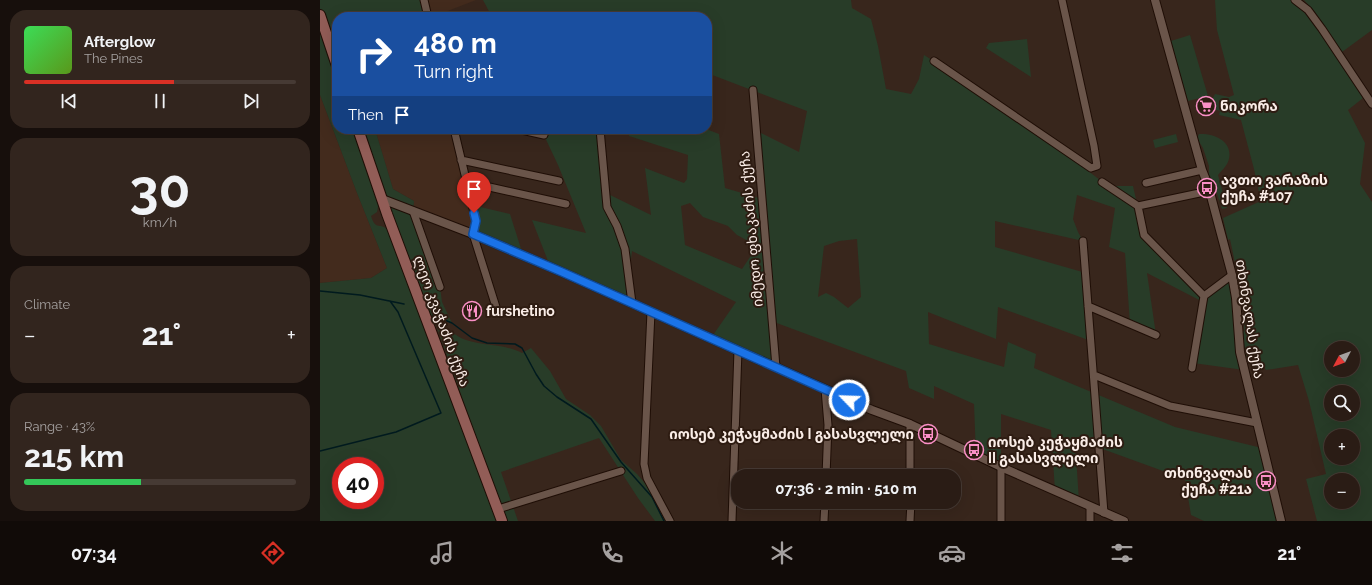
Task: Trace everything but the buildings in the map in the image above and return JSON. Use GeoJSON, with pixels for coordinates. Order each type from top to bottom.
{"type":"FeatureCollection","features":[{"type":"Feature","properties":{"kind":"main road"},"geometry":{"type":"LineString","coordinates":[[320,15],[332,51]]}},
{"type":"Feature","properties":{"kind":"main road","name":"ლეო კვაჭაძის ქუჩა"},"geometry":{"type":"LineString","coordinates":[[360,134],[382,199],[502,521]]}},
{"type":"Feature","properties":{"kind":"street"},"geometry":{"type":"LineString","coordinates":[[424,0],[427,12]]}},
{"type":"Feature","properties":{"kind":"street"},"geometry":{"type":"LineString","coordinates":[[934,61],[1085,164],[1091,168],[1094,168],[1097,166],[1094,146],[1062,0]]}},
{"type":"Feature","properties":{"kind":"street","name":"თხინვალას ქუჩა"},"geometry":{"type":"LineString","coordinates":[[1155,0],[1232,275],[1236,298],[1240,352],[1281,521]]}},
{"type":"Feature","properties":{"kind":"street"},"geometry":{"type":"LineString","coordinates":[[1295,0],[1308,10],[1372,104]]}},
{"type":"Feature","properties":{"kind":"street","name":"იმედო ფხაკაძის ქუჩა"},"geometry":{"type":"LineString","coordinates":[[753,90],[776,367]]}},
{"type":"Feature","properties":{"kind":"street"},"geometry":{"type":"LineString","coordinates":[[455,134],[476,221],[473,234],[496,307]]}},
{"type":"Feature","properties":{"kind":"street"},"geometry":{"type":"LineString","coordinates":[[540,134],[544,135]]}},
{"type":"Feature","properties":{"kind":"street"},"geometry":{"type":"LineString","coordinates":[[600,134],[607,207],[617,226],[625,249],[632,302]]}},
{"type":"Feature","properties":{"kind":"street"},"geometry":{"type":"LineString","coordinates":[[461,160],[559,181]]}},
{"type":"Feature","properties":{"kind":"street"},"geometry":{"type":"LineString","coordinates":[[1146,184],[1202,170]]}},
{"type":"Feature","properties":{"kind":"street"},"geometry":{"type":"LineString","coordinates":[[467,182],[566,204]]}},
{"type":"Feature","properties":{"kind":"street"},"geometry":{"type":"LineString","coordinates":[[1102,182],[1138,206],[1144,235],[1204,296]]}},
{"type":"Feature","properties":{"kind":"street"},"geometry":{"type":"LineString","coordinates":[[1138,206],[1209,192]]}},
{"type":"Feature","properties":{"kind":"street"},"geometry":{"type":"LineString","coordinates":[[382,199],[473,234],[632,302],[651,312],[872,410],[910,424],[1001,467],[1124,521]]}},
{"type":"Feature","properties":{"kind":"street"},"geometry":{"type":"LineString","coordinates":[[413,211],[440,287]]}},
{"type":"Feature","properties":{"kind":"street"},"geometry":{"type":"LineString","coordinates":[[1084,241],[1104,513]]}},
{"type":"Feature","properties":{"kind":"street"},"geometry":{"type":"LineString","coordinates":[[1192,368],[1204,296],[1232,275]]}},
{"type":"Feature","properties":{"kind":"street"},"geometry":{"type":"LineString","coordinates":[[1088,306],[1156,335]]}},
{"type":"Feature","properties":{"kind":"street"},"geometry":{"type":"LineString","coordinates":[[651,312],[644,464],[647,478],[670,521]]}},
{"type":"Feature","properties":{"kind":"street"},"geometry":{"type":"LineString","coordinates":[[732,521],[738,350]]}},
{"type":"Feature","properties":{"kind":"street"},"geometry":{"type":"LineString","coordinates":[[1094,375],[1170,406],[1257,423]]}},
{"type":"Feature","properties":{"kind":"street"},"geometry":{"type":"LineString","coordinates":[[826,389],[828,425],[826,469]]}},
{"type":"Feature","properties":{"kind":"street"},"geometry":{"type":"LineString","coordinates":[[910,424],[910,469]]}},
{"type":"Feature","properties":{"kind":"street"},"geometry":{"type":"LineString","coordinates":[[1001,467],[1001,521]]}},
{"type":"Feature","properties":{"kind":"street"},"geometry":{"type":"LineString","coordinates":[[498,509],[621,471]]}},
{"type":"Feature","properties":{"kind":"street"},"geometry":{"type":"LineString","coordinates":[[1090,507],[1090,521]]}},
{"type":"Feature","properties":{"kind":"street"},"geometry":{"type":"LineString","coordinates":[[824,521],[825,509]]}},
{"type":"Feature","properties":{"kind":"street"},"geometry":{"type":"LineString","coordinates":[[910,521],[911,509]]}},
{"type":"Feature","properties":{"kind":"shaded area"},"geometry":{"type":"Polygon","coordinates":[[[424,0],[476,0],[445,12],[427,12],[424,0]]]}},
{"type":"Feature","properties":{"kind":"shaded area"},"geometry":{"type":"Polygon","coordinates":[[[320,95],[332,127],[332,134],[335,134],[387,268],[371,278],[320,283],[320,95]]]}},
{"type":"Feature","properties":{"kind":"shaded area"},"geometry":{"type":"Polygon","coordinates":[[[376,134],[455,134],[476,221],[473,234],[413,211],[414,201],[393,189],[376,134]]]}},
{"type":"Feature","properties":{"kind":"green space"},"geometry":{"type":"Polygon","coordinates":[[[320,0],[424,0],[427,12],[332,12],[332,51],[320,15],[320,0]]]}},
{"type":"Feature","properties":{"kind":"green space"},"geometry":{"type":"Polygon","coordinates":[[[483,0],[851,0],[852,8],[871,19],[886,89],[911,94],[919,79],[924,55],[1015,117],[1104,183],[1109,186],[1133,186],[1144,235],[1204,295],[1232,275],[1244,370],[1193,363],[1203,302],[1147,273],[1156,335],[1130,324],[1125,253],[1109,247],[1115,208],[1077,195],[1073,219],[1083,241],[995,221],[995,247],[1086,273],[1091,341],[998,307],[996,339],[928,312],[929,344],[1004,367],[1008,342],[1036,354],[1034,368],[1175,427],[1262,448],[1280,521],[1204,521],[1191,515],[1185,479],[1075,439],[1079,502],[1055,491],[1051,430],[1001,414],[1001,467],[976,455],[974,404],[934,386],[934,399],[909,388],[906,371],[774,322],[776,367],[711,338],[736,302],[632,251],[626,300],[550,266],[532,220],[586,233],[543,134],[600,134],[606,193],[651,215],[645,168],[684,183],[687,179],[688,155],[629,136],[629,134],[712,134],[712,131],[719,134],[725,188],[759,198],[753,129],[799,152],[807,111],[712,75],[712,12],[489,12],[483,0]],[[690,203],[681,206],[685,245],[742,269],[750,257],[759,253],[750,242],[737,235],[728,226],[703,217],[690,203]],[[857,239],[839,241],[824,246],[818,297],[826,293],[834,297],[848,308],[861,297],[857,239]]]}},
{"type":"Feature","properties":{"kind":"green space"},"geometry":{"type":"Polygon","coordinates":[[[1215,0],[1292,0],[1306,11],[1363,98],[1348,110],[1365,143],[1360,184],[1372,202],[1372,521],[1317,521],[1306,479],[1324,474],[1324,509],[1360,509],[1360,473],[1326,473],[1309,401],[1298,365],[1266,370],[1257,357],[1246,356],[1242,332],[1244,331],[1245,311],[1230,239],[1228,240],[1223,218],[1261,201],[1241,120],[1219,115],[1220,111],[1214,109],[1212,100],[1215,94],[1229,97],[1234,95],[1217,30],[1215,0]]]}},
{"type":"Feature","properties":{"kind":"green space"},"geometry":{"type":"Polygon","coordinates":[[[1304,0],[1372,0],[1372,30],[1342,52],[1314,11],[1304,0]]]}},
{"type":"Feature","properties":{"kind":"green space"},"geometry":{"type":"Polygon","coordinates":[[[320,27],[332,61],[332,127],[320,95],[320,27]]]}},
{"type":"Feature","properties":{"kind":"green space"},"geometry":{"type":"Polygon","coordinates":[[[1190,35],[1208,96],[1188,101],[1171,41],[1190,35]]]}},
{"type":"Feature","properties":{"kind":"green space"},"geometry":{"type":"Polygon","coordinates":[[[1027,39],[1031,77],[986,48],[989,43],[1027,39]]]}},
{"type":"Feature","properties":{"kind":"green space"},"geometry":{"type":"Polygon","coordinates":[[[335,134],[358,134],[379,201],[377,212],[371,216],[375,224],[386,228],[389,231],[497,521],[320,521],[320,283],[371,278],[387,268],[335,134]]]}},
{"type":"Feature","properties":{"kind":"green space"},"geometry":{"type":"Polygon","coordinates":[[[360,134],[376,134],[393,189],[414,201],[413,211],[440,287],[442,302],[452,323],[423,312],[360,134]]]}},
{"type":"Feature","properties":{"kind":"green space"},"geometry":{"type":"Polygon","coordinates":[[[1176,134],[1178,142],[1155,148],[1153,140],[1176,134]]]}},
{"type":"Feature","properties":{"kind":"green space"},"geometry":{"type":"Polygon","coordinates":[[[1199,134],[1217,137],[1222,140],[1229,149],[1228,162],[1218,175],[1227,208],[1222,209],[1213,181],[1209,175],[1209,166],[1203,148],[1197,138],[1199,134]]]}},
{"type":"Feature","properties":{"kind":"green space"},"geometry":{"type":"Polygon","coordinates":[[[472,205],[510,214],[523,255],[473,234],[472,205]]]}},
{"type":"Feature","properties":{"kind":"green space"},"geometry":{"type":"Polygon","coordinates":[[[434,319],[454,334],[466,340],[509,348],[522,353],[531,348],[550,371],[566,399],[590,415],[601,426],[621,460],[637,474],[655,495],[670,521],[655,521],[638,498],[599,438],[501,472],[518,521],[506,521],[434,319]]]}},
{"type":"Feature","properties":{"kind":"waterway"},"geometry":{"type":"LineString","coordinates":[[320,291],[360,295],[404,304]]}},
{"type":"Feature","properties":{"kind":"waterway"},"geometry":{"type":"LineString","coordinates":[[320,451],[396,432],[441,413],[398,312],[390,301]]}},
{"type":"Feature","properties":{"kind":"waterway"},"geometry":{"type":"LineString","coordinates":[[433,315],[452,323],[472,338],[487,343],[515,344],[522,348],[544,386],[557,397],[591,419],[621,462],[652,497],[664,521]]}},
{"type":"Feature","properties":{"kind":"place","name":"ნიკორა"},"geometry":{"type":"Point","coordinates":[1206,106]}},
{"type":"Feature","properties":{"kind":"place","name":"ავთო ვარაზის ქუჩა #107"},"geometry":{"type":"Point","coordinates":[1207,188]}},
{"type":"Feature","properties":{"kind":"place","name":"furshetino"},"geometry":{"type":"Point","coordinates":[472,311]}},
{"type":"Feature","properties":{"kind":"place","name":"იოსებ კეჭაყმაძის I გასასვლელი"},"geometry":{"type":"Point","coordinates":[928,434]}},
{"type":"Feature","properties":{"kind":"place","name":"იოსებ კეჭაყმაძის II გასასვლელი"},"geometry":{"type":"Point","coordinates":[974,450]}},
{"type":"Feature","properties":{"kind":"place","name":"თხინვალას ქუჩა #21ა"},"geometry":{"type":"Point","coordinates":[1266,481]}},
{"type":"Feature","properties":{"kind":"route"},"geometry":{"type":"LineString","coordinates":[[474,213],[476,221],[473,234],[849,400]]}}]}
